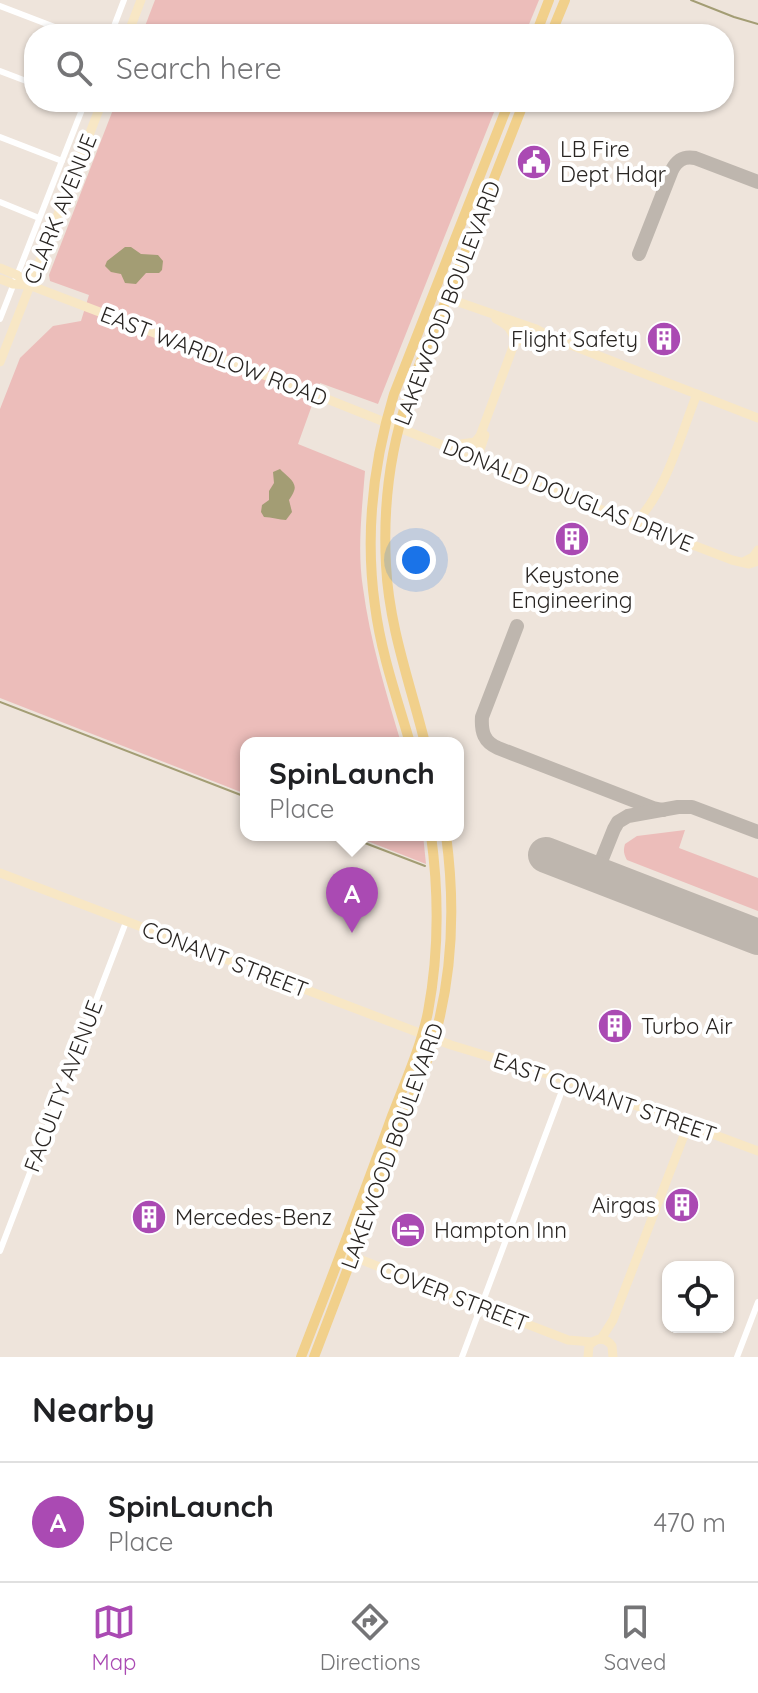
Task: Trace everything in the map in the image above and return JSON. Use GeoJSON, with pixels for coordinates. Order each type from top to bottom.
{"type":"FeatureCollection","features":[{"type":"Feature","properties":{"kind":"main road"},"geometry":{"type":"LineString","coordinates":[[540,24],[549,0]]}},
{"type":"Feature","properties":{"kind":"main road"},"geometry":{"type":"LineString","coordinates":[[555,24],[565,0]]}},
{"type":"Feature","properties":{"kind":"main road","name":"LAKEWOOD BOULEVARD"},"geometry":{"type":"LineString","coordinates":[[408,737],[381,640],[375,606],[371,565],[374,485],[385,422],[404,366],[505,112]]}},
{"type":"Feature","properties":{"kind":"main road","name":"LAKEWOOD BOULEVARD"},"geometry":{"type":"LineString","coordinates":[[423,737],[389,605],[385,520],[388,487],[400,427],[417,371],[518,112]]}},
{"type":"Feature","properties":{"kind":"main road","name":"LAKEWOOD BOULEVARD"},"geometry":{"type":"LineString","coordinates":[[314,1357],[427,1016],[435,966],[436,876],[432,841]]}},
{"type":"Feature","properties":{"kind":"main road","name":"LAKEWOOD BOULEVARD"},"geometry":{"type":"LineString","coordinates":[[301,1357],[435,1038],[442,1012],[451,945],[451,876],[447,841]]}},
{"type":"Feature","properties":{"kind":"main road"},"geometry":{"type":"LineString","coordinates":[[436,876],[451,876]]}},
{"type":"Feature","properties":{"kind":"street"},"geometry":{"type":"LineString","coordinates":[[115,24],[124,0]]}},
{"type":"Feature","properties":{"kind":"street"},"geometry":{"type":"LineString","coordinates":[[132,24],[141,0]]}},
{"type":"Feature","properties":{"kind":"street"},"geometry":{"type":"LineString","coordinates":[[0,6],[47,24]]}},
{"type":"Feature","properties":{"kind":"street"},"geometry":{"type":"LineString","coordinates":[[0,71],[24,80]]}},
{"type":"Feature","properties":{"kind":"street","name":"CLARK AVENUE"},"geometry":{"type":"LineString","coordinates":[[0,319],[80,112]]}},
{"type":"Feature","properties":{"kind":"street","name":"CLARK AVENUE"},"geometry":{"type":"LineString","coordinates":[[0,362],[98,112]]}},
{"type":"Feature","properties":{"kind":"street"},"geometry":{"type":"LineString","coordinates":[[0,137],[62,161]]}},
{"type":"Feature","properties":{"kind":"street"},"geometry":{"type":"LineString","coordinates":[[0,202],[39,218]]}},
{"type":"Feature","properties":{"kind":"street","name":"EAST WARDLOW ROAD"},"geometry":{"type":"LineString","coordinates":[[0,268],[29,285],[400,427]]}},
{"type":"Feature","properties":{"kind":"street","name":"EAST WARDLOW ROAD"},"geometry":{"type":"LineString","coordinates":[[0,279],[15,279]]}},
{"type":"Feature","properties":{"kind":"street"},"geometry":{"type":"LineString","coordinates":[[447,298],[506,323],[515,344]]}},
{"type":"Feature","properties":{"kind":"street"},"geometry":{"type":"LineString","coordinates":[[487,313],[536,329],[758,418]]}},
{"type":"Feature","properties":{"kind":"street"},"geometry":{"type":"LineString","coordinates":[[447,447],[475,442],[480,436],[519,339],[528,335],[553,338]]}},
{"type":"Feature","properties":{"kind":"street"},"geometry":{"type":"LineString","coordinates":[[636,522],[646,513],[660,490],[697,394]]}},
{"type":"Feature","properties":{"kind":"street"},"geometry":{"type":"LineString","coordinates":[[476,461],[488,429],[488,416]]}},
{"type":"Feature","properties":{"kind":"street","name":"DONALD DOUGLAS DRIVE"},"geometry":{"type":"LineString","coordinates":[[400,427],[464,457],[737,562],[749,564],[758,561]]}},
{"type":"Feature","properties":{"kind":"street"},"geometry":{"type":"LineString","coordinates":[[737,562],[750,559],[758,550]]}},
{"type":"Feature","properties":{"kind":"street","name":"CONANT STREET"},"geometry":{"type":"LineString","coordinates":[[0,873],[451,1045]]}},
{"type":"Feature","properties":{"kind":"street","name":"FACULTY AVENUE"},"geometry":{"type":"LineString","coordinates":[[0,1251],[126,922]]}},
{"type":"Feature","properties":{"kind":"street","name":"EAST CONANT STREET"},"geometry":{"type":"LineString","coordinates":[[451,1045],[566,1080],[758,1151]]}},
{"type":"Feature","properties":{"kind":"street"},"geometry":{"type":"LineString","coordinates":[[462,1357],[566,1080]]}},
{"type":"Feature","properties":{"kind":"street"},"geometry":{"type":"LineString","coordinates":[[588,1355],[609,1348],[613,1320],[688,1125]]}},
{"type":"Feature","properties":{"kind":"street","name":"COVER STREET"},"geometry":{"type":"LineString","coordinates":[[346,1254],[568,1340],[609,1348]]}},
{"type":"Feature","properties":{"kind":"street"},"geometry":{"type":"LineString","coordinates":[[737,1357],[758,1302]]}},
{"type":"Feature","properties":{"kind":"street","name":"COVER STREET"},"geometry":{"type":"LineString","coordinates":[[568,1340],[588,1355]]}},
{"type":"Feature","properties":{"kind":"shaded area"},"geometry":{"type":"Polygon","coordinates":[[[155,0],[539,0],[529,24],[146,24],[155,0]]]}},
{"type":"Feature","properties":{"kind":"shaded area"},"geometry":{"type":"Polygon","coordinates":[[[112,112],[494,112],[378,404],[320,383],[298,444],[365,471],[361,574],[374,647],[399,737],[240,737],[240,792],[0,698],[0,409],[20,358],[53,326],[81,321],[89,295],[50,281],[49,275],[112,112]]]}},
{"type":"Feature","properties":{"kind":"shaded area"},"geometry":{"type":"Polygon","coordinates":[[[125,247],[131,247],[141,254],[158,255],[163,261],[162,270],[146,273],[136,284],[125,283],[121,274],[111,272],[105,266],[125,247]]]}},
{"type":"Feature","properties":{"kind":"shaded area"},"geometry":{"type":"Polygon","coordinates":[[[280,469],[295,488],[289,500],[292,512],[286,520],[264,517],[261,512],[262,505],[269,500],[269,491],[274,483],[273,472],[280,469]]]}},
{"type":"Feature","properties":{"kind":"shaded area"},"geometry":{"type":"Polygon","coordinates":[[[685,830],[679,848],[758,878],[758,911],[627,860],[625,844],[637,836],[685,830]]]}},
{"type":"Feature","properties":{"kind":"shaded area"},"geometry":{"type":"Polygon","coordinates":[[[367,841],[424,841],[426,864],[367,841]]]}},
{"type":"Feature","properties":{"kind":"waterway"},"geometry":{"type":"LineString","coordinates":[[691,0],[758,24]]}},
{"type":"Feature","properties":{"kind":"waterway"},"geometry":{"type":"LineString","coordinates":[[0,702],[240,795]]}},
{"type":"Feature","properties":{"kind":"waterway"},"geometry":{"type":"LineString","coordinates":[[360,841],[425,866]]}},
{"type":"Feature","properties":{"kind":"taxiway"},"geometry":{"type":"LineString","coordinates":[[639,254],[672,170],[681,160],[695,158],[758,182]]}},
{"type":"Feature","properties":{"kind":"taxiway"},"geometry":{"type":"LineString","coordinates":[[517,626],[482,717],[487,740],[498,748],[663,810]]}},
{"type":"Feature","properties":{"kind":"taxiway"},"geometry":{"type":"LineString","coordinates":[[596,874],[614,829],[618,822],[628,816],[692,807],[758,832]]}},
{"type":"Feature","properties":{"kind":"runway"},"geometry":{"type":"LineString","coordinates":[[546,855],[758,937]]}},
{"type":"Feature","properties":{"kind":"place","name":"LB Fire Dept Hdqr"},"geometry":{"type":"Point","coordinates":[534,162]}},
{"type":"Feature","properties":{"kind":"place","name":"Flight Safety"},"geometry":{"type":"Point","coordinates":[664,339]}},
{"type":"Feature","properties":{"kind":"place","name":"Keystone Engineering"},"geometry":{"type":"Point","coordinates":[572,539]}},
{"type":"Feature","properties":{"kind":"place","name":"SpinLaunch"},"geometry":{"type":"Point","coordinates":[352,933]}},
{"type":"Feature","properties":{"kind":"place","name":"Turbo Air"},"geometry":{"type":"Point","coordinates":[615,1026]}},
{"type":"Feature","properties":{"kind":"place","name":"Airgas"},"geometry":{"type":"Point","coordinates":[682,1205]}},
{"type":"Feature","properties":{"kind":"place","name":"Mercedes-Benz"},"geometry":{"type":"Point","coordinates":[149,1217]}},
{"type":"Feature","properties":{"kind":"place","name":"Hampton Inn"},"geometry":{"type":"Point","coordinates":[408,1230]}}]}
